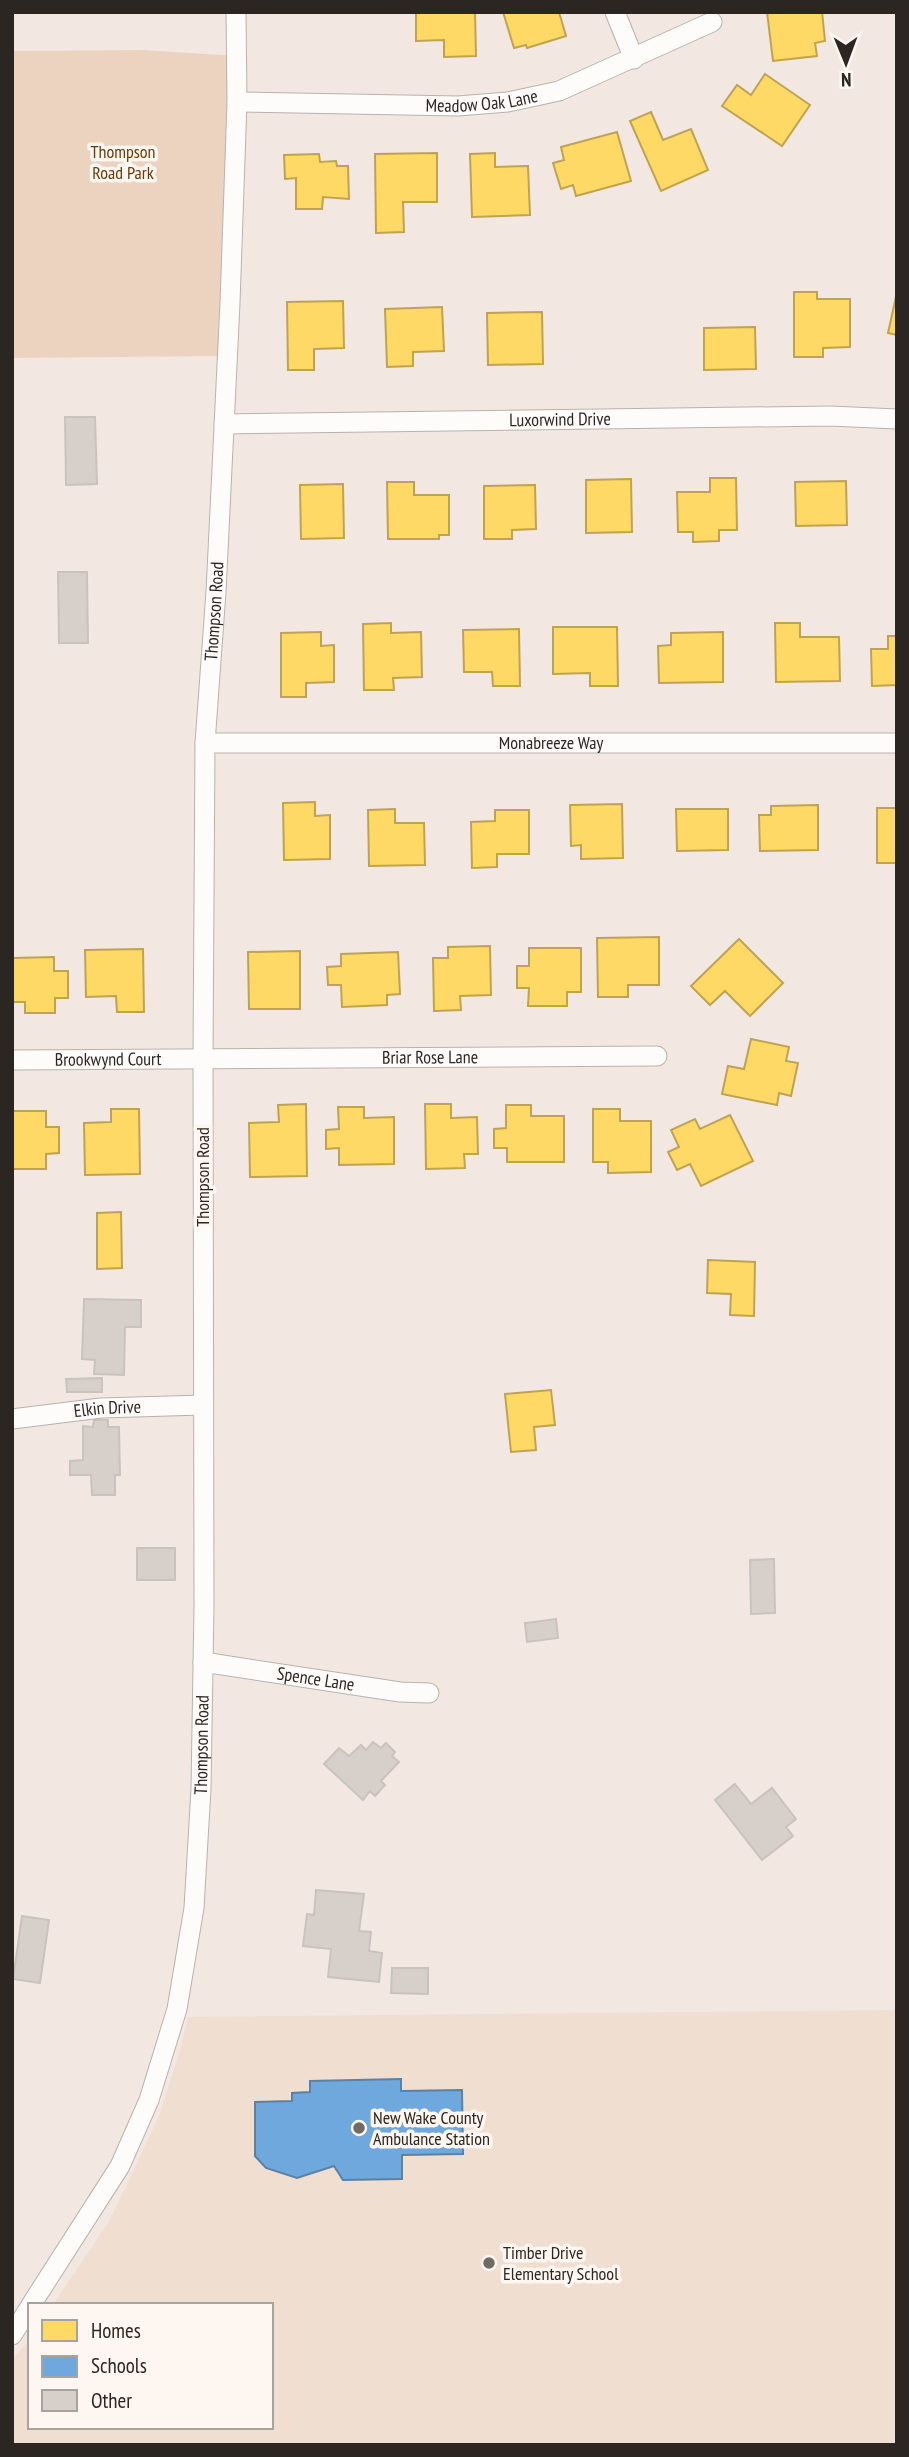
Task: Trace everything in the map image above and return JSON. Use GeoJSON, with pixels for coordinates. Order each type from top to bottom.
{"type":"FeatureCollection","features":[{"type":"Feature","properties":{"kind":"street","name":"Thompson Road"},"geometry":{"type":"LineString","coordinates":[[33,2303],[120,2166],[149,2100],[177,2009],[194,1908],[201,1790],[203,1662],[205,743],[224,424],[237,102],[236,12]]}},
{"type":"Feature","properties":{"kind":"street"},"geometry":{"type":"LineString","coordinates":[[615,12],[634,59]]}},
{"type":"Feature","properties":{"kind":"street","name":"Meadow Oak Lane"},"geometry":{"type":"LineString","coordinates":[[237,102],[458,106],[508,102],[559,92],[712,22]]}},
{"type":"Feature","properties":{"kind":"street","name":"Luxorwind Drive"},"geometry":{"type":"LineString","coordinates":[[224,424],[830,416],[897,419]]}},
{"type":"Feature","properties":{"kind":"street","name":"Monabreeze Way"},"geometry":{"type":"LineString","coordinates":[[205,743],[897,743]]}},
{"type":"Feature","properties":{"kind":"street","name":"Briar Rose Lane"},"geometry":{"type":"LineString","coordinates":[[203,1058],[657,1056]]}},
{"type":"Feature","properties":{"kind":"street","name":"Brookwynd Court"},"geometry":{"type":"LineString","coordinates":[[12,1060],[203,1058]]}},
{"type":"Feature","properties":{"kind":"street","name":"Elkin Drive"},"geometry":{"type":"LineString","coordinates":[[12,1419],[101,1408],[203,1405]]}},
{"type":"Feature","properties":{"kind":"street","name":"Spence Lane"},"geometry":{"type":"LineString","coordinates":[[203,1662],[400,1692],[429,1693]]}},
{"type":"Feature","properties":{"kind":"street","name":"Thompson Road"},"geometry":{"type":"LineString","coordinates":[[12,2334],[28,2310]]}},
{"type":"Feature","properties":{"kind":"shaded area","name":"Timber Drive Elementary School"},"geometry":{"type":"Polygon","coordinates":[[[897,2010],[897,2445],[12,2445],[12,2360],[28,2341],[28,2429],[273,2429],[273,2303],[54,2303],[110,2220],[159,2116],[188,2017],[897,2010]]]}},
{"type":"Feature","properties":{"kind":"green space","name":"Thompson Road Park"},"geometry":{"type":"Polygon","coordinates":[[[142,50],[237,56],[228,356],[12,358],[12,51],[142,50]]]}},
{"type":"Feature","properties":{"kind":"building: Homes"},"geometry":{"type":"Polygon","coordinates":[[[416,12],[475,12],[476,56],[444,57],[444,40],[416,41],[416,12]]]}},
{"type":"Feature","properties":{"kind":"building: Homes"},"geometry":{"type":"Polygon","coordinates":[[[503,12],[559,12],[566,36],[527,48],[526,45],[514,48],[503,12]]]}},
{"type":"Feature","properties":{"kind":"building: Homes"},"geometry":{"type":"Polygon","coordinates":[[[767,12],[822,12],[825,41],[815,43],[817,56],[773,61],[767,12]]]}},
{"type":"Feature","properties":{"kind":"building: Homes"},"geometry":{"type":"Polygon","coordinates":[[[765,74],[810,105],[782,146],[722,106],[737,85],[751,95],[765,74]]]}},
{"type":"Feature","properties":{"kind":"building: Homes"},"geometry":{"type":"Polygon","coordinates":[[[651,112],[663,140],[691,129],[708,170],[661,191],[630,121],[651,112]]]}},
{"type":"Feature","properties":{"kind":"building: Homes"},"geometry":{"type":"Polygon","coordinates":[[[617,132],[631,181],[576,196],[573,185],[561,189],[553,163],[564,160],[561,147],[617,132]]]}},
{"type":"Feature","properties":{"kind":"building: Homes"},"geometry":{"type":"Polygon","coordinates":[[[437,153],[437,202],[403,202],[404,232],[376,233],[375,154],[437,153]]]}},
{"type":"Feature","properties":{"kind":"building: Homes"},"geometry":{"type":"Polygon","coordinates":[[[495,153],[495,167],[528,166],[530,215],[472,217],[470,154],[495,153]]]}},
{"type":"Feature","properties":{"kind":"building: Homes"},"geometry":{"type":"Polygon","coordinates":[[[319,154],[320,162],[336,161],[337,166],[348,166],[349,199],[323,197],[322,209],[296,209],[296,178],[285,179],[284,155],[319,154]]]}},
{"type":"Feature","properties":{"kind":"building: Homes"},"geometry":{"type":"Polygon","coordinates":[[[794,292],[817,292],[817,299],[850,299],[850,347],[823,348],[823,357],[794,357],[794,292]]]}},
{"type":"Feature","properties":{"kind":"building: Homes"},"geometry":{"type":"Polygon","coordinates":[[[897,292],[897,335],[888,333],[897,292]]]}},
{"type":"Feature","properties":{"kind":"building: Homes"},"geometry":{"type":"Polygon","coordinates":[[[343,301],[344,348],[314,349],[314,370],[288,370],[287,302],[343,301]]]}},
{"type":"Feature","properties":{"kind":"building: Homes"},"geometry":{"type":"Polygon","coordinates":[[[442,307],[444,351],[413,352],[413,366],[387,367],[385,309],[442,307]]]}},
{"type":"Feature","properties":{"kind":"building: Homes"},"geometry":{"type":"Polygon","coordinates":[[[542,312],[543,364],[488,365],[487,313],[542,312]]]}},
{"type":"Feature","properties":{"kind":"building: Homes"},"geometry":{"type":"Polygon","coordinates":[[[755,327],[756,369],[704,370],[704,328],[755,327]]]}},
{"type":"Feature","properties":{"kind":"building: Homes"},"geometry":{"type":"Polygon","coordinates":[[[710,478],[736,478],[737,530],[719,530],[719,541],[693,542],[693,532],[678,532],[677,492],[710,492],[710,478]]]}},
{"type":"Feature","properties":{"kind":"building: Homes"},"geometry":{"type":"Polygon","coordinates":[[[631,479],[632,532],[586,533],[586,480],[631,479]]]}},
{"type":"Feature","properties":{"kind":"building: Homes"},"geometry":{"type":"Polygon","coordinates":[[[846,481],[847,525],[796,526],[795,482],[846,481]]]}},
{"type":"Feature","properties":{"kind":"building: Homes"},"geometry":{"type":"Polygon","coordinates":[[[387,482],[414,482],[414,495],[449,495],[449,535],[439,535],[439,539],[388,539],[387,482]]]}},
{"type":"Feature","properties":{"kind":"building: Homes"},"geometry":{"type":"Polygon","coordinates":[[[343,484],[344,538],[301,539],[300,485],[343,484]]]}},
{"type":"Feature","properties":{"kind":"building: Homes"},"geometry":{"type":"Polygon","coordinates":[[[535,485],[536,529],[512,530],[512,539],[484,539],[484,486],[535,485]]]}},
{"type":"Feature","properties":{"kind":"building: Homes"},"geometry":{"type":"Polygon","coordinates":[[[391,623],[391,633],[421,632],[422,677],[393,678],[394,690],[364,690],[363,624],[391,623]]]}},
{"type":"Feature","properties":{"kind":"building: Homes"},"geometry":{"type":"Polygon","coordinates":[[[775,623],[800,623],[800,637],[839,637],[840,681],[776,682],[775,623]]]}},
{"type":"Feature","properties":{"kind":"building: Homes"},"geometry":{"type":"Polygon","coordinates":[[[553,627],[617,627],[618,686],[590,686],[590,673],[553,674],[553,627]]]}},
{"type":"Feature","properties":{"kind":"building: Homes"},"geometry":{"type":"Polygon","coordinates":[[[519,629],[520,686],[493,686],[492,672],[464,672],[463,630],[519,629]]]}},
{"type":"Feature","properties":{"kind":"building: Homes"},"geometry":{"type":"Polygon","coordinates":[[[321,632],[321,646],[334,645],[334,682],[306,683],[306,697],[281,697],[281,633],[321,632]]]}},
{"type":"Feature","properties":{"kind":"building: Homes"},"geometry":{"type":"Polygon","coordinates":[[[723,632],[723,682],[659,683],[658,646],[671,645],[671,633],[723,632]]]}},
{"type":"Feature","properties":{"kind":"building: Homes"},"geometry":{"type":"Polygon","coordinates":[[[888,636],[897,636],[897,685],[872,686],[871,649],[888,649],[888,636]]]}},
{"type":"Feature","properties":{"kind":"building: Homes"},"geometry":{"type":"Polygon","coordinates":[[[315,802],[315,816],[330,815],[330,859],[284,860],[283,803],[315,802]]]}},
{"type":"Feature","properties":{"kind":"building: Homes"},"geometry":{"type":"Polygon","coordinates":[[[622,804],[623,858],[581,859],[581,845],[571,846],[570,805],[622,804]]]}},
{"type":"Feature","properties":{"kind":"building: Homes"},"geometry":{"type":"Polygon","coordinates":[[[818,805],[818,850],[760,851],[759,815],[771,815],[771,806],[818,805]]]}},
{"type":"Feature","properties":{"kind":"building: Homes"},"geometry":{"type":"Polygon","coordinates":[[[877,808],[897,808],[897,863],[877,863],[877,808]]]}},
{"type":"Feature","properties":{"kind":"building: Homes"},"geometry":{"type":"Polygon","coordinates":[[[395,809],[395,823],[424,823],[425,865],[369,866],[368,810],[395,809]]]}},
{"type":"Feature","properties":{"kind":"building: Homes"},"geometry":{"type":"Polygon","coordinates":[[[676,809],[728,809],[728,850],[677,851],[676,809]]]}},
{"type":"Feature","properties":{"kind":"building: Homes"},"geometry":{"type":"Polygon","coordinates":[[[495,810],[529,810],[529,854],[497,854],[497,867],[472,868],[471,822],[495,821],[495,810]]]}},
{"type":"Feature","properties":{"kind":"building: Homes"},"geometry":{"type":"Polygon","coordinates":[[[659,937],[659,985],[628,985],[628,997],[598,997],[597,938],[659,937]]]}},
{"type":"Feature","properties":{"kind":"building: Homes"},"geometry":{"type":"Polygon","coordinates":[[[739,939],[783,983],[750,1016],[725,991],[710,1005],[691,986],[739,939]]]}},
{"type":"Feature","properties":{"kind":"building: Homes"},"geometry":{"type":"Polygon","coordinates":[[[490,946],[491,995],[460,996],[461,1010],[434,1011],[433,958],[448,958],[448,947],[490,946]]]}},
{"type":"Feature","properties":{"kind":"building: Homes"},"geometry":{"type":"Polygon","coordinates":[[[529,948],[581,948],[581,992],[567,992],[567,1006],[528,1006],[529,988],[517,988],[517,966],[529,966],[529,948]]]}},
{"type":"Feature","properties":{"kind":"building: Homes"},"geometry":{"type":"Polygon","coordinates":[[[143,949],[144,1012],[117,1012],[116,996],[86,997],[85,950],[143,949]]]}},
{"type":"Feature","properties":{"kind":"building: Homes"},"geometry":{"type":"Polygon","coordinates":[[[300,951],[300,1009],[249,1009],[248,952],[300,951]]]}},
{"type":"Feature","properties":{"kind":"building: Homes"},"geometry":{"type":"Polygon","coordinates":[[[398,952],[400,994],[387,995],[387,1005],[342,1007],[341,985],[328,985],[327,967],[341,966],[341,954],[398,952]]]}},
{"type":"Feature","properties":{"kind":"building: Homes"},"geometry":{"type":"Polygon","coordinates":[[[54,957],[54,971],[68,971],[68,998],[55,998],[55,1013],[25,1013],[25,1002],[12,1002],[12,958],[54,957]]]}},
{"type":"Feature","properties":{"kind":"building: Homes"},"geometry":{"type":"Polygon","coordinates":[[[751,1039],[789,1047],[786,1061],[798,1063],[791,1096],[779,1093],[777,1105],[722,1094],[728,1066],[744,1069],[751,1039]]]}},
{"type":"Feature","properties":{"kind":"building: Homes"},"geometry":{"type":"Polygon","coordinates":[[[306,1104],[307,1176],[250,1177],[249,1123],[279,1122],[278,1105],[306,1104]]]}},
{"type":"Feature","properties":{"kind":"building: Homes"},"geometry":{"type":"Polygon","coordinates":[[[425,1104],[451,1104],[451,1118],[477,1117],[478,1154],[464,1154],[465,1168],[426,1169],[425,1104]]]}},
{"type":"Feature","properties":{"kind":"building: Homes"},"geometry":{"type":"Polygon","coordinates":[[[506,1105],[531,1105],[531,1116],[564,1116],[564,1162],[507,1162],[507,1148],[494,1148],[494,1129],[506,1128],[506,1105]]]}},
{"type":"Feature","properties":{"kind":"building: Homes"},"geometry":{"type":"Polygon","coordinates":[[[338,1107],[364,1107],[364,1118],[394,1117],[394,1164],[339,1165],[339,1148],[326,1149],[326,1130],[339,1129],[338,1107]]]}},
{"type":"Feature","properties":{"kind":"building: Homes"},"geometry":{"type":"Polygon","coordinates":[[[111,1109],[139,1109],[140,1174],[85,1175],[84,1123],[111,1122],[111,1109]]]}},
{"type":"Feature","properties":{"kind":"building: Homes"},"geometry":{"type":"Polygon","coordinates":[[[593,1109],[620,1109],[620,1121],[651,1121],[651,1172],[608,1173],[608,1162],[593,1162],[593,1109]]]}},
{"type":"Feature","properties":{"kind":"building: Homes"},"geometry":{"type":"Polygon","coordinates":[[[12,1111],[46,1111],[46,1127],[59,1127],[59,1153],[46,1154],[46,1169],[12,1169],[12,1111]]]}},
{"type":"Feature","properties":{"kind":"building: Homes"},"geometry":{"type":"Polygon","coordinates":[[[730,1115],[753,1161],[701,1186],[690,1164],[677,1170],[668,1152],[679,1147],[671,1130],[695,1119],[700,1129],[730,1115]]]}},
{"type":"Feature","properties":{"kind":"building: Homes"},"geometry":{"type":"Polygon","coordinates":[[[121,1212],[122,1268],[97,1269],[97,1213],[121,1212]]]}},
{"type":"Feature","properties":{"kind":"building: Homes"},"geometry":{"type":"Polygon","coordinates":[[[708,1260],[755,1262],[754,1316],[730,1315],[731,1294],[707,1293],[708,1260]]]}},
{"type":"Feature","properties":{"kind":"building: Homes"},"geometry":{"type":"Polygon","coordinates":[[[551,1390],[555,1425],[534,1427],[536,1450],[511,1452],[505,1394],[551,1390]]]}},
{"type":"Feature","properties":{"kind":"building: Schools","name":"New Wake County Ambulance Station"},"geometry":{"type":"Polygon","coordinates":[[[401,2079],[401,2091],[462,2090],[463,2154],[402,2155],[402,2179],[343,2180],[334,2166],[297,2178],[266,2168],[255,2156],[255,2102],[292,2101],[292,2093],[310,2092],[310,2081],[401,2079]]]}},
{"type":"Feature","properties":{"kind":"building: Other"},"geometry":{"type":"Polygon","coordinates":[[[65,417],[95,417],[97,484],[66,485],[65,417]]]}},
{"type":"Feature","properties":{"kind":"building: Other"},"geometry":{"type":"Polygon","coordinates":[[[58,572],[87,572],[88,643],[59,643],[58,572]]]}},
{"type":"Feature","properties":{"kind":"building: Other"},"geometry":{"type":"Polygon","coordinates":[[[84,1299],[141,1300],[141,1327],[125,1327],[124,1375],[94,1374],[95,1360],[82,1359],[84,1299]]]}},
{"type":"Feature","properties":{"kind":"building: Other"},"geometry":{"type":"Polygon","coordinates":[[[102,1378],[102,1392],[67,1392],[66,1379],[102,1378]]]}},
{"type":"Feature","properties":{"kind":"building: Other"},"geometry":{"type":"Polygon","coordinates":[[[94,1420],[108,1420],[108,1427],[119,1427],[120,1475],[115,1475],[115,1495],[92,1495],[91,1475],[70,1475],[70,1461],[83,1460],[83,1426],[93,1427],[94,1420]]]}},
{"type":"Feature","properties":{"kind":"building: Other"},"geometry":{"type":"Polygon","coordinates":[[[137,1548],[175,1548],[175,1580],[137,1580],[137,1548]]]}},
{"type":"Feature","properties":{"kind":"building: Other"},"geometry":{"type":"Polygon","coordinates":[[[774,1559],[775,1613],[751,1614],[750,1560],[774,1559]]]}},
{"type":"Feature","properties":{"kind":"building: Other"},"geometry":{"type":"Polygon","coordinates":[[[556,1619],[558,1638],[527,1642],[525,1623],[556,1619]]]}},
{"type":"Feature","properties":{"kind":"building: Other"},"geometry":{"type":"Polygon","coordinates":[[[373,1742],[381,1748],[386,1743],[395,1752],[392,1756],[399,1762],[381,1781],[385,1785],[375,1796],[370,1791],[363,1800],[324,1764],[339,1748],[349,1756],[361,1745],[366,1750],[373,1742]]]}},
{"type":"Feature","properties":{"kind":"building: Other"},"geometry":{"type":"Polygon","coordinates":[[[735,1784],[751,1804],[772,1788],[796,1819],[786,1827],[793,1836],[762,1860],[715,1800],[735,1784]]]}},
{"type":"Feature","properties":{"kind":"building: Other"},"geometry":{"type":"Polygon","coordinates":[[[316,1890],[364,1894],[359,1931],[371,1932],[369,1951],[382,1953],[379,1982],[328,1977],[331,1949],[303,1946],[307,1914],[314,1915],[316,1890]]]}},
{"type":"Feature","properties":{"kind":"building: Other"},"geometry":{"type":"Polygon","coordinates":[[[22,1916],[49,1920],[40,1983],[13,1979],[22,1916]]]}},
{"type":"Feature","properties":{"kind":"building: Other"},"geometry":{"type":"Polygon","coordinates":[[[392,1968],[428,1968],[428,1994],[391,1993],[392,1968]]]}},
{"type":"Feature","properties":{"kind":"place","name":"New Wake County Ambulance Station"},"geometry":{"type":"Point","coordinates":[359,2128]}},
{"type":"Feature","properties":{"kind":"place","name":"Timber Drive Elementary School"},"geometry":{"type":"Point","coordinates":[489,2263]}}]}
